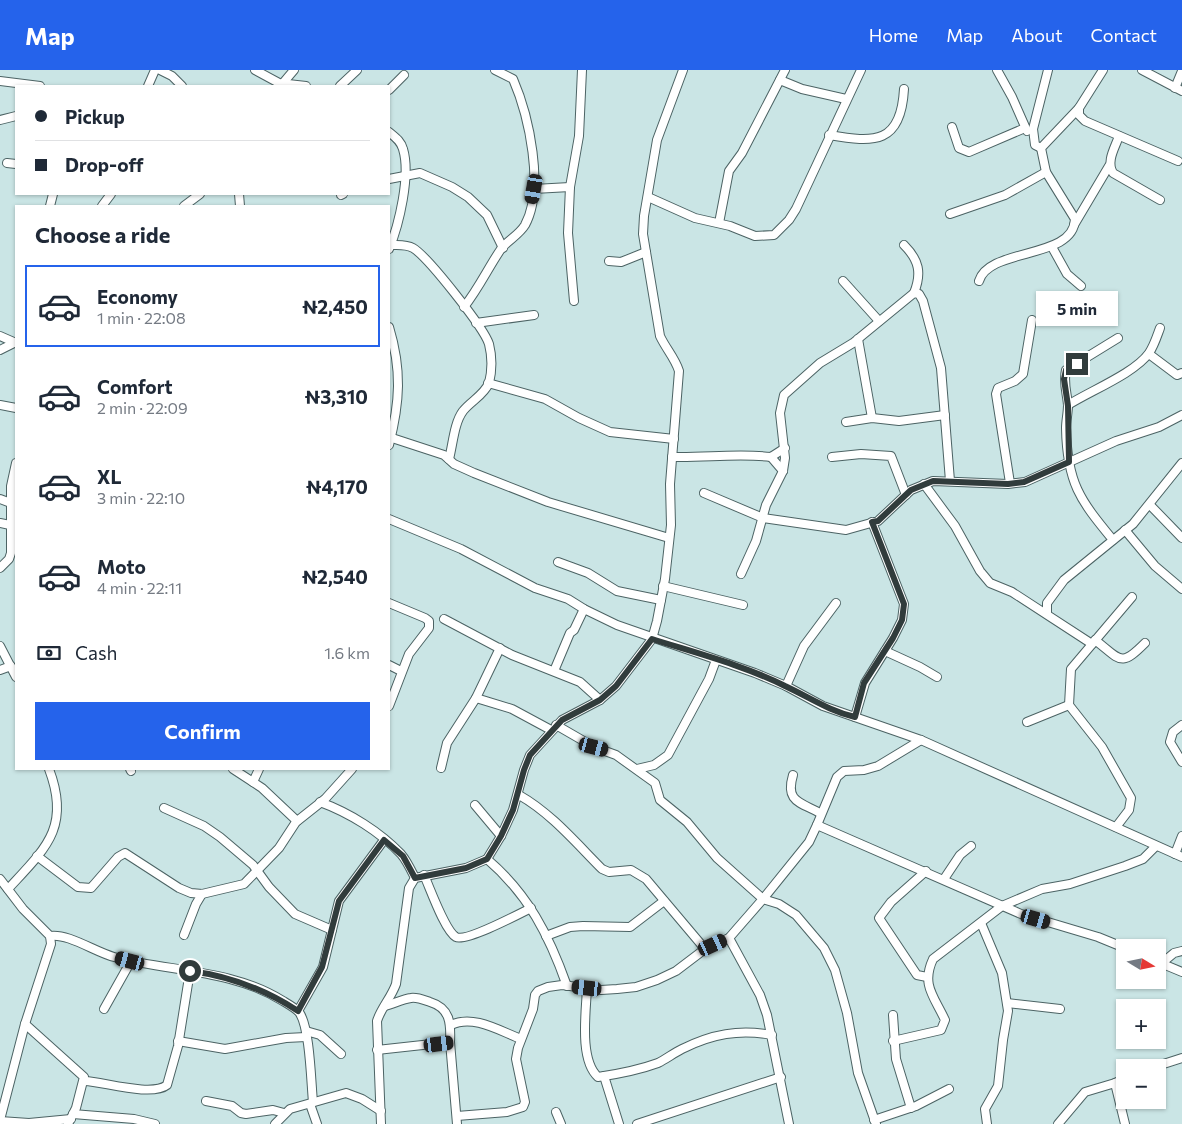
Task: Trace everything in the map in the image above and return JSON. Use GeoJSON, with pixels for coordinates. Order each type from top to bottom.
{"type":"FeatureCollection","features":[{"type":"Feature","properties":{"kind":"street"},"geometry":{"type":"LineString","coordinates":[[148,85],[155,70]]}},
{"type":"Feature","properties":{"kind":"street"},"geometry":{"type":"LineString","coordinates":[[160,70],[172,76],[181,85]]}},
{"type":"Feature","properties":{"kind":"street"},"geometry":{"type":"LineString","coordinates":[[255,70],[268,79],[298,85]]}},
{"type":"Feature","properties":{"kind":"street"},"geometry":{"type":"LineString","coordinates":[[283,83],[294,70]]}},
{"type":"Feature","properties":{"kind":"street"},"geometry":{"type":"LineString","coordinates":[[341,85],[357,70]]}},
{"type":"Feature","properties":{"kind":"street"},"geometry":{"type":"LineString","coordinates":[[464,306],[480,287],[503,248],[517,235],[525,224],[534,189],[532,152],[518,90],[513,79],[495,70]]}},
{"type":"Feature","properties":{"kind":"street"},"geometry":{"type":"LineString","coordinates":[[574,300],[568,233],[570,187],[579,136],[582,70]]}},
{"type":"Feature","properties":{"kind":"street"},"geometry":{"type":"LineString","coordinates":[[381,1124],[377,1021],[392,997],[396,984],[409,888],[415,878],[466,868],[487,859],[501,836],[518,795],[530,755],[553,728],[575,712],[600,700],[616,686],[652,639],[661,600],[669,538],[672,457],[679,371],[676,360],[666,349],[660,336],[643,234],[658,140],[683,70]]}},
{"type":"Feature","properties":{"kind":"street"},"geometry":{"type":"LineString","coordinates":[[719,224],[729,171],[742,153],[785,70]]}},
{"type":"Feature","properties":{"kind":"street"},"geometry":{"type":"LineString","coordinates":[[648,197],[695,218],[755,236],[774,235],[789,220],[796,208],[861,70]]}},
{"type":"Feature","properties":{"kind":"street"},"geometry":{"type":"LineString","coordinates":[[997,70],[1012,96],[1025,128],[1033,138],[1035,145],[1041,148]]}},
{"type":"Feature","properties":{"kind":"street"},"geometry":{"type":"LineString","coordinates":[[1033,138],[1048,70]]}},
{"type":"Feature","properties":{"kind":"street"},"geometry":{"type":"LineString","coordinates":[[1041,148],[1079,108],[1104,70]]}},
{"type":"Feature","properties":{"kind":"street"},"geometry":{"type":"LineString","coordinates":[[1142,70],[1179,90],[1182,71]]}},
{"type":"Feature","properties":{"kind":"street"},"geometry":{"type":"LineString","coordinates":[[390,89],[404,74]]}},
{"type":"Feature","properties":{"kind":"street"},"geometry":{"type":"LineString","coordinates":[[780,80],[802,89],[846,99]]}},
{"type":"Feature","properties":{"kind":"street"},"geometry":{"type":"LineString","coordinates":[[0,81],[17,85]]}},
{"type":"Feature","properties":{"kind":"street"},"geometry":{"type":"LineString","coordinates":[[829,135],[850,138],[887,135],[892,131],[901,112],[904,89]]}},
{"type":"Feature","properties":{"kind":"street"},"geometry":{"type":"LineString","coordinates":[[1079,108],[1079,115],[1084,121],[1178,161]]}},
{"type":"Feature","properties":{"kind":"street"},"geometry":{"type":"LineString","coordinates":[[0,120],[15,116]]}},
{"type":"Feature","properties":{"kind":"street"},"geometry":{"type":"LineString","coordinates":[[952,127],[959,148],[970,152],[1025,128]]}},
{"type":"Feature","properties":{"kind":"street"},"geometry":{"type":"LineString","coordinates":[[390,133],[398,140],[403,149],[404,176],[399,218],[390,247],[406,245],[415,249],[464,306],[489,344],[492,358],[488,383],[483,392],[463,411],[449,459]]}},
{"type":"Feature","properties":{"kind":"street"},"geometry":{"type":"LineString","coordinates":[[979,281],[981,274],[991,267],[1059,243],[1074,225],[1109,166],[1119,136]]}},
{"type":"Feature","properties":{"kind":"street"},"geometry":{"type":"LineString","coordinates":[[1041,148],[1046,172],[1074,219],[1074,225]]}},
{"type":"Feature","properties":{"kind":"street"},"geometry":{"type":"LineString","coordinates":[[7,163],[15,164]]}},
{"type":"Feature","properties":{"kind":"street"},"geometry":{"type":"LineString","coordinates":[[1109,166],[1113,173],[1160,200]]}},
{"type":"Feature","properties":{"kind":"street"},"geometry":{"type":"LineString","coordinates":[[950,214],[1005,195],[1046,172]]}},
{"type":"Feature","properties":{"kind":"street"},"geometry":{"type":"LineString","coordinates":[[390,179],[413,173],[433,178],[468,197],[487,215],[503,248]]}},
{"type":"Feature","properties":{"kind":"street"},"geometry":{"type":"LineString","coordinates":[[534,189],[570,187]]}},
{"type":"Feature","properties":{"kind":"street"},"geometry":{"type":"LineString","coordinates":[[185,205],[199,195]]}},
{"type":"Feature","properties":{"kind":"street"},"geometry":{"type":"LineString","coordinates":[[741,574],[783,471],[785,448],[780,413],[784,395],[820,363],[858,339],[914,293],[919,279],[918,263],[914,255],[904,245]]}},
{"type":"Feature","properties":{"kind":"street"},"geometry":{"type":"LineString","coordinates":[[1052,247],[1067,274],[1081,286]]}},
{"type":"Feature","properties":{"kind":"street"},"geometry":{"type":"LineString","coordinates":[[609,261],[621,262],[646,252]]}},
{"type":"Feature","properties":{"kind":"street"},"geometry":{"type":"LineString","coordinates":[[843,281],[879,321]]}},
{"type":"Feature","properties":{"kind":"street"},"geometry":{"type":"LineString","coordinates":[[914,293],[919,294],[923,301],[941,368],[950,481]]}},
{"type":"Feature","properties":{"kind":"street"},"geometry":{"type":"LineString","coordinates":[[476,323],[534,315]]}},
{"type":"Feature","properties":{"kind":"street"},"geometry":{"type":"LineString","coordinates":[[1010,483],[996,394],[998,388],[1015,381],[1023,374],[1032,320]]}},
{"type":"Feature","properties":{"kind":"street"},"geometry":{"type":"LineString","coordinates":[[1068,406],[1088,392],[1122,376],[1149,354],[1160,328]]}},
{"type":"Feature","properties":{"kind":"street"},"geometry":{"type":"LineString","coordinates":[[390,330],[400,389],[398,406],[390,436]]}},
{"type":"Feature","properties":{"kind":"street"},"geometry":{"type":"LineString","coordinates":[[0,336],[15,343]]}},
{"type":"Feature","properties":{"kind":"street"},"geometry":{"type":"LineString","coordinates":[[1113,540],[1086,507],[1074,485],[1069,462],[1068,406],[1064,379],[1066,370],[1118,338]]}},
{"type":"Feature","properties":{"kind":"street"},"geometry":{"type":"LineString","coordinates":[[858,339],[872,418]]}},
{"type":"Feature","properties":{"kind":"street"},"geometry":{"type":"LineString","coordinates":[[0,350],[15,343]]}},
{"type":"Feature","properties":{"kind":"street"},"geometry":{"type":"LineString","coordinates":[[1149,354],[1177,375],[1182,373]]}},
{"type":"Feature","properties":{"kind":"street"},"geometry":{"type":"LineString","coordinates":[[488,383],[545,398],[579,418],[610,432],[674,439]]}},
{"type":"Feature","properties":{"kind":"street"},"geometry":{"type":"LineString","coordinates":[[0,405],[15,408]]}},
{"type":"Feature","properties":{"kind":"street"},"geometry":{"type":"LineString","coordinates":[[846,422],[872,418],[899,421],[945,415]]}},
{"type":"Feature","properties":{"kind":"street"},"geometry":{"type":"LineString","coordinates":[[704,493],[763,518],[831,530],[846,530],[878,521],[906,495],[924,484],[933,481],[1024,482],[1116,441],[1159,427],[1182,415]]}},
{"type":"Feature","properties":{"kind":"street"},"geometry":{"type":"LineString","coordinates":[[390,440],[419,445],[474,473],[548,502],[669,538]]}},
{"type":"Feature","properties":{"kind":"street"},"geometry":{"type":"LineString","coordinates":[[672,457],[718,458],[755,455],[771,457],[785,448]]}},
{"type":"Feature","properties":{"kind":"street"},"geometry":{"type":"LineString","coordinates":[[832,457],[861,454],[891,456],[906,495]]}},
{"type":"Feature","properties":{"kind":"street"},"geometry":{"type":"LineString","coordinates":[[771,457],[783,471]]}},
{"type":"Feature","properties":{"kind":"street"},"geometry":{"type":"LineString","coordinates":[[1047,613],[1046,603],[1064,580],[1125,530],[1150,505],[1182,463]]}},
{"type":"Feature","properties":{"kind":"street"},"geometry":{"type":"LineString","coordinates":[[0,568],[9,560],[12,543],[10,525],[15,477]]}},
{"type":"Feature","properties":{"kind":"street"},"geometry":{"type":"LineString","coordinates":[[924,484],[955,526],[980,571],[990,583],[1012,592],[1124,660],[1130,658],[1146,643]]}},
{"type":"Feature","properties":{"kind":"street"},"geometry":{"type":"LineString","coordinates":[[0,499],[13,504]]}},
{"type":"Feature","properties":{"kind":"street"},"geometry":{"type":"LineString","coordinates":[[1150,505],[1182,538]]}},
{"type":"Feature","properties":{"kind":"street"},"geometry":{"type":"LineString","coordinates":[[390,522],[461,549],[536,588],[568,599],[584,609],[652,639],[786,686],[823,706],[921,740],[1179,855],[1182,836]]}},
{"type":"Feature","properties":{"kind":"street"},"geometry":{"type":"LineString","coordinates":[[855,717],[864,683],[902,620],[904,604],[872,522]]}},
{"type":"Feature","properties":{"kind":"street"},"geometry":{"type":"LineString","coordinates":[[0,523],[10,525]]}},
{"type":"Feature","properties":{"kind":"street"},"geometry":{"type":"LineString","coordinates":[[1125,530],[1154,566],[1182,589]]}},
{"type":"Feature","properties":{"kind":"street"},"geometry":{"type":"LineString","coordinates":[[9,560],[15,564]]}},
{"type":"Feature","properties":{"kind":"street"},"geometry":{"type":"LineString","coordinates":[[558,562],[588,573],[617,591],[661,600]]}},
{"type":"Feature","properties":{"kind":"street"},"geometry":{"type":"LineString","coordinates":[[663,586],[743,605]]}},
{"type":"Feature","properties":{"kind":"street"},"geometry":{"type":"LineString","coordinates":[[1116,827],[1129,810],[1131,798],[1102,746],[1069,706],[1071,669],[1132,597]]}},
{"type":"Feature","properties":{"kind":"street"},"geometry":{"type":"LineString","coordinates":[[390,603],[429,622],[429,628],[410,654],[401,671],[399,682],[390,704]]}},
{"type":"Feature","properties":{"kind":"street"},"geometry":{"type":"LineString","coordinates":[[786,686],[804,646],[836,603]]}},
{"type":"Feature","properties":{"kind":"street"},"geometry":{"type":"LineString","coordinates":[[554,671],[570,633],[574,630],[584,609]]}},
{"type":"Feature","properties":{"kind":"street"},"geometry":{"type":"LineString","coordinates":[[444,619],[500,648],[580,682],[600,700]]}},
{"type":"Feature","properties":{"kind":"street"},"geometry":{"type":"LineString","coordinates":[[0,646],[15,675]]}},
{"type":"Feature","properties":{"kind":"street"},"geometry":{"type":"LineString","coordinates":[[441,768],[447,744],[476,698],[500,648]]}},
{"type":"Feature","properties":{"kind":"street"},"geometry":{"type":"LineString","coordinates":[[885,651],[937,677]]}},
{"type":"Feature","properties":{"kind":"street"},"geometry":{"type":"LineString","coordinates":[[637,769],[654,765],[668,755],[709,679],[716,660]]}},
{"type":"Feature","properties":{"kind":"street"},"geometry":{"type":"LineString","coordinates":[[0,670],[11,666]]}},
{"type":"Feature","properties":{"kind":"street"},"geometry":{"type":"LineString","coordinates":[[390,666],[401,671]]}},
{"type":"Feature","properties":{"kind":"street"},"geometry":{"type":"LineString","coordinates":[[476,698],[512,709],[594,747],[616,755],[637,769],[655,782],[660,800],[687,822],[717,858],[763,899],[779,904],[796,915],[824,948],[835,970],[847,1013],[858,1073],[875,1122],[949,1090]]}},
{"type":"Feature","properties":{"kind":"street"},"geometry":{"type":"LineString","coordinates":[[1027,722],[1069,706]]}},
{"type":"Feature","properties":{"kind":"street"},"geometry":{"type":"LineString","coordinates":[[1182,725],[1173,732],[1170,742],[1182,762]]}},
{"type":"Feature","properties":{"kind":"street"},"geometry":{"type":"LineString","coordinates":[[385,1006],[409,998],[417,998],[442,1007],[448,1014],[451,1025],[450,1042],[457,1120],[517,1110],[523,1107],[525,1102],[516,1059],[538,990],[548,987],[566,986],[601,990],[636,987],[676,971],[704,949],[729,938],[809,842],[837,777],[844,771],[864,770],[878,766],[921,740]]}},
{"type":"Feature","properties":{"kind":"street"},"geometry":{"type":"LineString","coordinates":[[650,778],[654,765]]}},
{"type":"Feature","properties":{"kind":"street"},"geometry":{"type":"LineString","coordinates":[[8,889],[47,843],[57,822],[56,788],[48,770]]}},
{"type":"Feature","properties":{"kind":"street"},"geometry":{"type":"LineString","coordinates":[[235,770],[253,782],[297,821]]}},
{"type":"Feature","properties":{"kind":"street"},"geometry":{"type":"LineString","coordinates":[[253,782],[259,770]]}},
{"type":"Feature","properties":{"kind":"street"},"geometry":{"type":"LineString","coordinates":[[37,856],[78,887],[84,888],[91,888],[122,854],[128,854],[179,888],[192,893],[202,894],[244,884],[279,848],[297,821],[320,802],[351,770]]}},
{"type":"Feature","properties":{"kind":"street"},"geometry":{"type":"LineString","coordinates":[[793,775],[789,787],[791,795],[797,802],[820,814]]}},
{"type":"Feature","properties":{"kind":"street"},"geometry":{"type":"LineString","coordinates":[[518,795],[532,803],[561,827],[602,869],[609,872],[631,870],[637,872],[664,900],[704,949]]}},
{"type":"Feature","properties":{"kind":"street"},"geometry":{"type":"LineString","coordinates":[[320,802],[351,816],[384,840],[403,856],[415,878]]}},
{"type":"Feature","properties":{"kind":"street"},"geometry":{"type":"LineString","coordinates":[[475,805],[501,836]]}},
{"type":"Feature","properties":{"kind":"street"},"geometry":{"type":"LineString","coordinates":[[164,808],[204,826],[234,848],[258,871],[269,887],[295,914],[332,930]]}},
{"type":"Feature","properties":{"kind":"street"},"geometry":{"type":"LineString","coordinates":[[817,825],[1021,914],[1098,936],[1116,944]]}},
{"type":"Feature","properties":{"kind":"street"},"geometry":{"type":"LineString","coordinates":[[298,1011],[322,967],[339,901],[345,890],[384,840]]}},
{"type":"Feature","properties":{"kind":"street"},"geometry":{"type":"LineString","coordinates":[[944,879],[960,855],[972,846]]}},
{"type":"Feature","properties":{"kind":"street"},"geometry":{"type":"LineString","coordinates":[[893,1041],[941,1030],[945,1020],[927,984],[927,977],[933,959],[1002,906],[1042,889],[1070,884],[1143,859],[1156,846]]}},
{"type":"Feature","properties":{"kind":"street"},"geometry":{"type":"LineString","coordinates":[[487,859],[507,876],[531,908],[546,936],[566,986]]}},
{"type":"Feature","properties":{"kind":"street"},"geometry":{"type":"LineString","coordinates":[[926,871],[891,902],[879,918],[917,975],[927,977]]}},
{"type":"Feature","properties":{"kind":"street"},"geometry":{"type":"LineString","coordinates":[[424,875],[449,928],[456,936],[462,938],[500,924],[531,908]]}},
{"type":"Feature","properties":{"kind":"street"},"geometry":{"type":"LineString","coordinates":[[0,880],[50,936],[51,944],[25,1024],[0,1121],[28,1123],[71,1119],[155,1124]]}},
{"type":"Feature","properties":{"kind":"street"},"geometry":{"type":"LineString","coordinates":[[184,935],[202,894]]}},
{"type":"Feature","properties":{"kind":"street"},"geometry":{"type":"LineString","coordinates":[[546,936],[570,927],[630,927],[664,900]]}},
{"type":"Feature","properties":{"kind":"street"},"geometry":{"type":"LineString","coordinates":[[981,923],[1002,973],[1008,1003],[998,1086],[985,1109],[987,1124]]}},
{"type":"Feature","properties":{"kind":"street"},"geometry":{"type":"LineString","coordinates":[[50,936],[67,937],[91,949],[130,961],[190,971],[247,984],[277,998],[298,1011],[306,1034],[311,1103],[317,1124]]}},
{"type":"Feature","properties":{"kind":"street"},"geometry":{"type":"LineString","coordinates":[[729,938],[760,994],[772,1035],[789,1124]]}},
{"type":"Feature","properties":{"kind":"street"},"geometry":{"type":"LineString","coordinates":[[1166,959],[1174,953],[1182,952]]}},
{"type":"Feature","properties":{"kind":"street"},"geometry":{"type":"LineString","coordinates":[[104,1009],[130,961]]}},
{"type":"Feature","properties":{"kind":"street"},"geometry":{"type":"LineString","coordinates":[[1166,965],[1182,972]]}},
{"type":"Feature","properties":{"kind":"street"},"geometry":{"type":"LineString","coordinates":[[85,1081],[126,1088],[162,1088],[167,1085],[178,1041],[190,971]]}},
{"type":"Feature","properties":{"kind":"street"},"geometry":{"type":"LineString","coordinates":[[587,988],[585,1031],[587,1059],[592,1071],[598,1077],[618,1074],[660,1062],[684,1048],[730,1032],[751,1031],[772,1035]]}},
{"type":"Feature","properties":{"kind":"street"},"geometry":{"type":"LineString","coordinates":[[1008,1003],[1060,1009]]}},
{"type":"Feature","properties":{"kind":"street"},"geometry":{"type":"LineString","coordinates":[[893,1015],[893,1041],[896,1059],[911,1108]]}},
{"type":"Feature","properties":{"kind":"street"},"geometry":{"type":"LineString","coordinates":[[451,1025],[459,1021],[481,1023],[521,1039]]}},
{"type":"Feature","properties":{"kind":"street"},"geometry":{"type":"LineString","coordinates":[[25,1024],[82,1073],[85,1081],[71,1119]]}},
{"type":"Feature","properties":{"kind":"street"},"geometry":{"type":"LineString","coordinates":[[178,1041],[225,1049],[306,1034],[320,1035],[341,1054]]}},
{"type":"Feature","properties":{"kind":"street"},"geometry":{"type":"LineString","coordinates":[[378,1050],[450,1042]]}},
{"type":"Feature","properties":{"kind":"street"},"geometry":{"type":"LineString","coordinates":[[1166,1063],[1182,1058]]}},
{"type":"Feature","properties":{"kind":"street"},"geometry":{"type":"LineString","coordinates":[[604,1076],[619,1124]]}},
{"type":"Feature","properties":{"kind":"street"},"geometry":{"type":"LineString","coordinates":[[638,1124],[781,1077]]}},
{"type":"Feature","properties":{"kind":"street"},"geometry":{"type":"LineString","coordinates":[[1058,1124],[1084,1092],[1115,1083],[1125,1124]]}},
{"type":"Feature","properties":{"kind":"street"},"geometry":{"type":"LineString","coordinates":[[275,1124],[290,1109],[346,1093],[362,1099],[381,1111]]}},
{"type":"Feature","properties":{"kind":"street"},"geometry":{"type":"LineString","coordinates":[[206,1101],[232,1106],[241,1113],[246,1114],[273,1110],[284,1113]]}},
{"type":"Feature","properties":{"kind":"street"},"geometry":{"type":"LineString","coordinates":[[556,1112],[562,1124]]}},
{"type":"Feature","properties":{"kind":"route"},"geometry":{"type":"LineString","coordinates":[[190,971],[222,976],[247,984],[277,998],[298,1011],[322,967],[328,950],[339,901],[345,890],[384,840],[403,856],[415,878],[466,868],[487,859],[501,836],[513,810],[530,755],[562,720],[600,700],[616,686],[652,639],[755,673],[786,686],[823,706],[855,717],[864,683],[893,638],[902,620],[904,604],[872,522],[878,521],[911,490],[933,481],[1008,484],[1024,482],[1069,462],[1066,428],[1068,406],[1064,379],[1066,370],[1077,364]]}}]}
